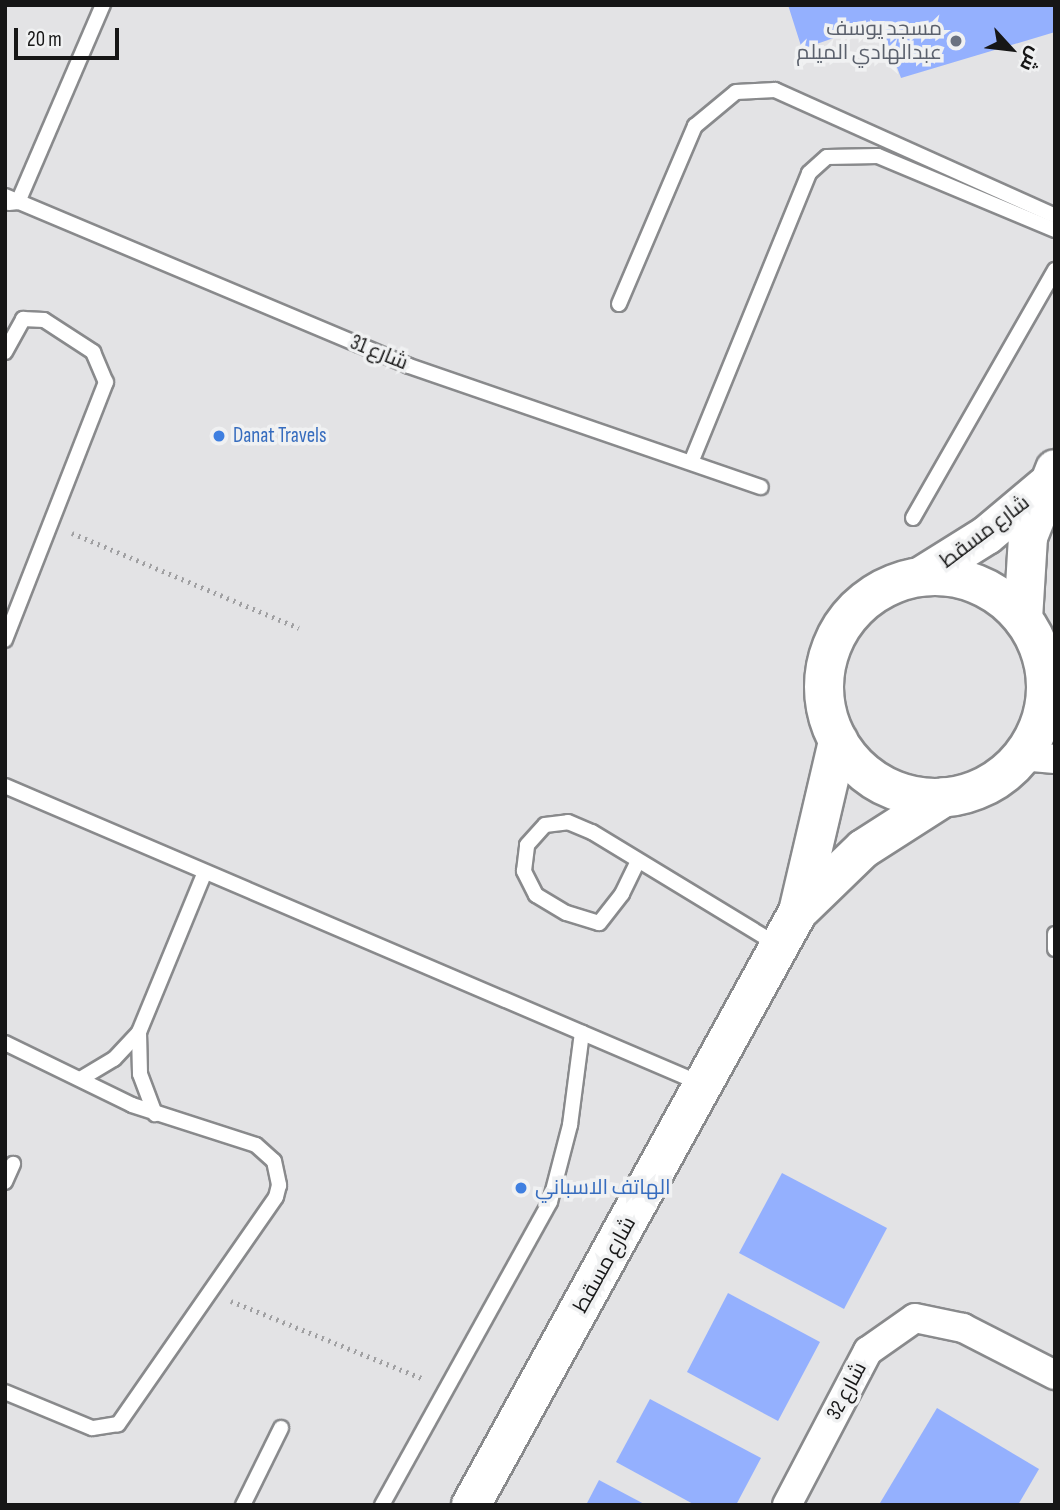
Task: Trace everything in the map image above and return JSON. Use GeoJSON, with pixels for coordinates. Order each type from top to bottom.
{"type":"FeatureCollection","features":[{"type":"Feature","properties":{"kind":"street","name":"شارع مسقط"},"geometry":{"type":"LineString","coordinates":[[923,575],[987,535],[1050,477]]}},
{"type":"Feature","properties":{"kind":"street","name":"شارع مسقط"},"geometry":{"type":"LineString","coordinates":[[1023,618],[1028,537],[1050,477]]}},
{"type":"Feature","properties":{"kind":"street"},"geometry":{"type":"LineString","coordinates":[[923,575],[979,584],[1023,618],[1039,646],[1050,712],[1035,738],[1038,757],[969,794],[926,799],[884,787],[854,765],[838,741],[824,699],[826,662],[840,627],[862,602],[891,584],[923,575]]}},
{"type":"Feature","properties":{"kind":"street","name":"شارع مسقط"},"geometry":{"type":"LineString","coordinates":[[471,1505],[706,1086],[798,912],[838,741]]}},
{"type":"Feature","properties":{"kind":"street","name":"شارع مسقط"},"geometry":{"type":"LineString","coordinates":[[798,912],[863,849],[944,797]]}},
{"type":"Feature","properties":{"kind":"street","name":"شارع 32"},"geometry":{"type":"LineString","coordinates":[[787,1505],[868,1351],[915,1318],[963,1328],[1055,1375]]}},
{"type":"Feature","properties":{"kind":"lane"},"geometry":{"type":"LineString","coordinates":[[10,201],[103,5]]}},
{"type":"Feature","properties":{"kind":"lane"},"geometry":{"type":"LineString","coordinates":[[619,304],[695,126],[736,92],[775,90],[1055,216]]}},
{"type":"Feature","properties":{"kind":"lane"},"geometry":{"type":"LineString","coordinates":[[692,460],[809,173],[827,156],[878,156],[1055,230]]}},
{"type":"Feature","properties":{"kind":"lane","name":"شارع 31"},"geometry":{"type":"LineString","coordinates":[[10,201],[409,366],[692,460],[761,487]]}},
{"type":"Feature","properties":{"kind":"lane"},"geometry":{"type":"LineString","coordinates":[[914,518],[1055,270]]}},
{"type":"Feature","properties":{"kind":"lane"},"geometry":{"type":"LineString","coordinates":[[5,352],[15,327],[33,317],[93,352],[105,371],[103,393],[5,640]]}},
{"type":"Feature","properties":{"kind":"lane"},"geometry":{"type":"LineString","coordinates":[[5,786],[204,874],[706,1086]]}},
{"type":"Feature","properties":{"kind":"lane"},"geometry":{"type":"LineString","coordinates":[[638,861],[622,894],[600,923],[566,913],[536,895],[524,870],[527,845],[545,825],[568,822],[638,861],[779,946]]}},
{"type":"Feature","properties":{"kind":"lane"},"geometry":{"type":"LineString","coordinates":[[82,1078],[114,1059],[139,1032],[204,874]]}},
{"type":"Feature","properties":{"kind":"lane"},"geometry":{"type":"LineString","coordinates":[[1055,934],[1055,949]]}},
{"type":"Feature","properties":{"kind":"lane"},"geometry":{"type":"LineString","coordinates":[[139,1032],[140,1074],[155,1114]]}},
{"type":"Feature","properties":{"kind":"lane"},"geometry":{"type":"LineString","coordinates":[[382,1505],[550,1202],[570,1125],[582,1033]]}},
{"type":"Feature","properties":{"kind":"lane"},"geometry":{"type":"LineString","coordinates":[[5,1043],[155,1114],[256,1145],[278,1173],[276,1197],[118,1424],[92,1428],[5,1392]]}},
{"type":"Feature","properties":{"kind":"lane"},"geometry":{"type":"LineString","coordinates":[[5,1182],[13,1164]]}},
{"type":"Feature","properties":{"kind":"lane"},"geometry":{"type":"LineString","coordinates":[[243,1505],[281,1428]]}},
{"type":"Feature","properties":{"kind":"path"},"geometry":{"type":"LineString","coordinates":[[51,524],[299,628]]}},
{"type":"Feature","properties":{"kind":"path"},"geometry":{"type":"LineString","coordinates":[[211,1293],[448,1388]]}},
{"type":"Feature","properties":{"kind":"building","name":"مسجد يوسف عبدالهادي الميلم"},"geometry":{"type":"Polygon","coordinates":[[[788,5],[1055,5],[1055,32],[901,78],[880,22],[802,49],[788,5]]]}},
{"type":"Feature","properties":{"kind":"building"},"geometry":{"type":"Polygon","coordinates":[[[782,1173],[887,1228],[844,1309],[739,1253],[782,1173]]]}},
{"type":"Feature","properties":{"kind":"building"},"geometry":{"type":"Polygon","coordinates":[[[728,1293],[820,1342],[778,1421],[687,1372],[728,1293]]]}},
{"type":"Feature","properties":{"kind":"building"},"geometry":{"type":"Polygon","coordinates":[[[650,1399],[761,1458],[736,1505],[695,1505],[616,1462],[650,1399]]]}},
{"type":"Feature","properties":{"kind":"building"},"geometry":{"type":"Polygon","coordinates":[[[937,1408],[1039,1469],[1018,1505],[880,1503],[937,1408]]]}},
{"type":"Feature","properties":{"kind":"building"},"geometry":{"type":"Polygon","coordinates":[[[599,1480],[646,1505],[586,1505],[599,1480]]]}},
{"type":"Feature","properties":{"kind":"place","name":"مسجد يوسف عبدالهادي الميلم"},"geometry":{"type":"Point","coordinates":[956,41]}},
{"type":"Feature","properties":{"kind":"place","name":"Danat Travels"},"geometry":{"type":"Point","coordinates":[219,436]}},
{"type":"Feature","properties":{"kind":"place","name":"الهاتف الاسباني"},"geometry":{"type":"Point","coordinates":[521,1188]}}]}
